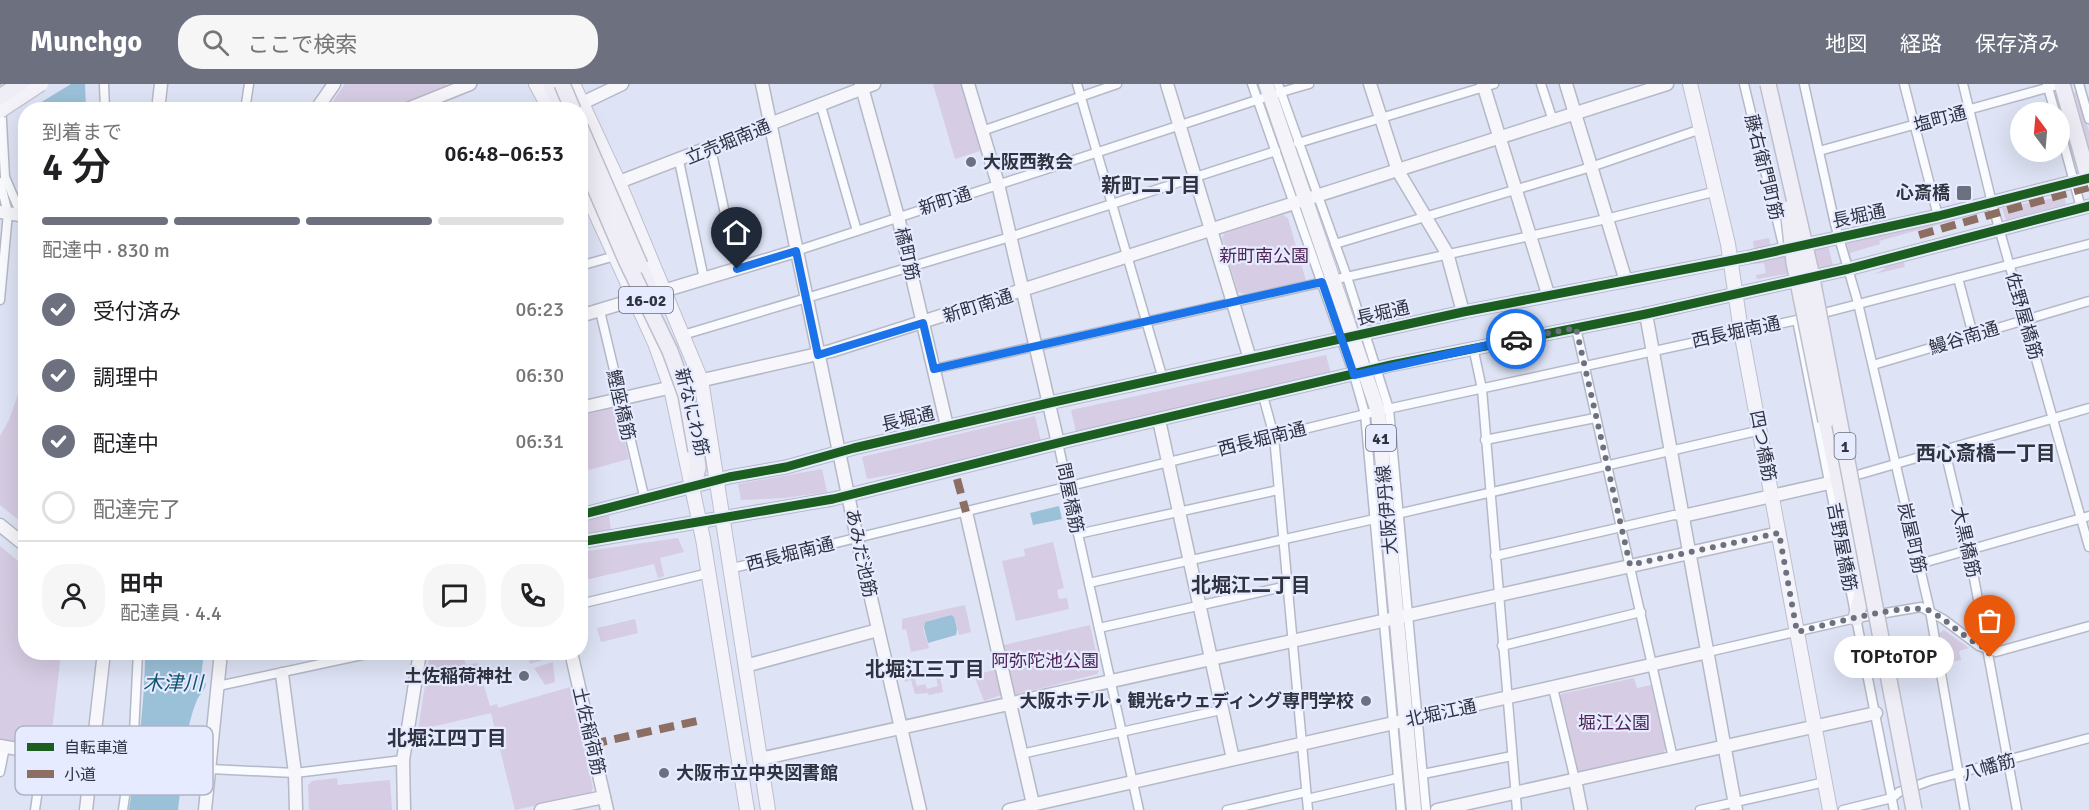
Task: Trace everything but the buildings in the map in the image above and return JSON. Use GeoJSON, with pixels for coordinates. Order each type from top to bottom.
{"type":"FeatureCollection","features":[{"type":"Feature","properties":{"kind":"highway"},"geometry":{"type":"LineString","coordinates":[[0,97],[20,84]]}},
{"type":"Feature","properties":{"kind":"highway"},"geometry":{"type":"LineString","coordinates":[[551,84],[559,102]]}},
{"type":"Feature","properties":{"kind":"highway"},"geometry":{"type":"LineString","coordinates":[[562,84],[575,102]]}},
{"type":"Feature","properties":{"kind":"highway","name":"1"},"geometry":{"type":"LineString","coordinates":[[1768,84],[1815,292],[1914,810]]}},
{"type":"Feature","properties":{"kind":"highway"},"geometry":{"type":"LineString","coordinates":[[2054,85],[2085,180]]}},
{"type":"Feature","properties":{"kind":"highway"},"geometry":{"type":"LineString","coordinates":[[1775,116],[1794,262],[1826,421],[1834,482],[1862,592],[1856,618]]}},
{"type":"Feature","properties":{"kind":"highway","name":"16-02"},"geometry":{"type":"LineString","coordinates":[[588,145],[640,265],[658,293]]}},
{"type":"Feature","properties":{"kind":"highway","name":"16-02"},"geometry":{"type":"LineString","coordinates":[[588,172],[626,260],[670,351],[686,395],[698,468],[693,487]]}},
{"type":"Feature","properties":{"kind":"main road"},"geometry":{"type":"LineString","coordinates":[[0,111],[41,84]]}},
{"type":"Feature","properties":{"kind":"main road"},"geometry":{"type":"LineString","coordinates":[[536,84],[546,102]]}},
{"type":"Feature","properties":{"kind":"main road","name":"新なにわ筋"},"geometry":{"type":"LineString","coordinates":[[573,84],[577,102]]}},
{"type":"Feature","properties":{"kind":"main road","name":"四つ橋筋"},"geometry":{"type":"LineString","coordinates":[[1690,84],[1717,191],[1830,810]]}},
{"type":"Feature","properties":{"kind":"main road","name":"大阪伊丹線"},"geometry":{"type":"LineString","coordinates":[[1271,91],[1304,200],[1334,280],[1377,411],[1414,810]]}},
{"type":"Feature","properties":{"kind":"main road","name":"新なにわ筋"},"geometry":{"type":"LineString","coordinates":[[588,125],[619,183],[658,293],[683,335],[701,380],[768,810]]}},
{"type":"Feature","properties":{"kind":"main road","name":"新なにわ筋"},"geometry":{"type":"LineString","coordinates":[[588,204],[615,256],[664,367],[670,388],[700,522],[747,810]]}},
{"type":"Feature","properties":{"kind":"street"},"geometry":{"type":"LineString","coordinates":[[0,84],[5,177],[18,206]]}},
{"type":"Feature","properties":{"kind":"street"},"geometry":{"type":"LineString","coordinates":[[104,84],[105,102]]}},
{"type":"Feature","properties":{"kind":"street"},"geometry":{"type":"LineString","coordinates":[[159,102],[161,84]]}},
{"type":"Feature","properties":{"kind":"street"},"geometry":{"type":"LineString","coordinates":[[246,102],[249,84]]}},
{"type":"Feature","properties":{"kind":"street"},"geometry":{"type":"LineString","coordinates":[[322,102],[334,84]]}},
{"type":"Feature","properties":{"kind":"street"},"geometry":{"type":"LineString","coordinates":[[427,102],[470,84]]}},
{"type":"Feature","properties":{"kind":"street"},"geometry":{"type":"LineString","coordinates":[[586,102],[622,84]]}},
{"type":"Feature","properties":{"kind":"street","name":"あみだ池筋"},"geometry":{"type":"LineString","coordinates":[[762,84],[857,538],[920,810]]}},
{"type":"Feature","properties":{"kind":"street","name":"問屋橋筋"},"geometry":{"type":"LineString","coordinates":[[968,84],[998,184],[1036,346],[1138,810]]}},
{"type":"Feature","properties":{"kind":"street"},"geometry":{"type":"LineString","coordinates":[[1077,84],[1163,379]]}},
{"type":"Feature","properties":{"kind":"street"},"geometry":{"type":"LineString","coordinates":[[982,131],[1117,84]]}},
{"type":"Feature","properties":{"kind":"street"},"geometry":{"type":"LineString","coordinates":[[1167,84],[1250,359]]}},
{"type":"Feature","properties":{"kind":"street"},"geometry":{"type":"LineString","coordinates":[[1252,84],[1271,91],[1298,143],[1304,200]]}},
{"type":"Feature","properties":{"kind":"street","name":"新町通"},"geometry":{"type":"LineString","coordinates":[[588,314],[796,251],[898,216],[1179,127],[1271,91],[1309,84]]}},
{"type":"Feature","properties":{"kind":"street"},"geometry":{"type":"LineString","coordinates":[[1371,84],[1398,171],[1447,254],[1463,312]]}},
{"type":"Feature","properties":{"kind":"street"},"geometry":{"type":"LineString","coordinates":[[1541,84],[1553,121]]}},
{"type":"Feature","properties":{"kind":"street"},"geometry":{"type":"LineString","coordinates":[[1566,84],[1625,278]]}},
{"type":"Feature","properties":{"kind":"street","name":"新町南通"},"geometry":{"type":"LineString","coordinates":[[588,406],[818,355],[1575,114],[1635,88],[1667,84]]}},
{"type":"Feature","properties":{"kind":"street","name":"藤右衛門町筋"},"geometry":{"type":"LineString","coordinates":[[1744,84],[1784,249]]}},
{"type":"Feature","properties":{"kind":"street","name":"炭屋町筋"},"geometry":{"type":"LineString","coordinates":[[1804,84],[1930,611],[1965,810]]}},
{"type":"Feature","properties":{"kind":"street"},"geometry":{"type":"LineString","coordinates":[[1904,84],[1938,216]]}},
{"type":"Feature","properties":{"kind":"street","name":"佐野屋橋筋"},"geometry":{"type":"LineString","coordinates":[[1963,84],[1992,204],[2054,419],[2085,517],[2089,547]]}},
{"type":"Feature","properties":{"kind":"street"},"geometry":{"type":"LineString","coordinates":[[2079,84],[2089,119]]}},
{"type":"Feature","properties":{"kind":"street"},"geometry":{"type":"LineString","coordinates":[[1298,143],[1487,85],[1500,138],[1548,294]]}},
{"type":"Feature","properties":{"kind":"street"},"geometry":{"type":"LineString","coordinates":[[2054,85],[2055,102]]}},
{"type":"Feature","properties":{"kind":"street","name":"塩町通"},"geometry":{"type":"LineString","coordinates":[[1819,151],[1969,111],[2054,85]]}},
{"type":"Feature","properties":{"kind":"street","name":"立売堀南通"},"geometry":{"type":"LineString","coordinates":[[588,195],[711,149],[866,86]]}},
{"type":"Feature","properties":{"kind":"street","name":"橘町筋"},"geometry":{"type":"LineString","coordinates":[[866,86],[947,426]]}},
{"type":"Feature","properties":{"kind":"street"},"geometry":{"type":"LineString","coordinates":[[1271,91],[1276,151],[1304,200],[1335,244],[1334,280]]}},
{"type":"Feature","properties":{"kind":"street"},"geometry":{"type":"LineString","coordinates":[[821,106],[857,231]]}},
{"type":"Feature","properties":{"kind":"street"},"geometry":{"type":"LineString","coordinates":[[1335,244],[1591,167],[1701,129]]}},
{"type":"Feature","properties":{"kind":"street"},"geometry":{"type":"LineString","coordinates":[[711,149],[737,269]]}},
{"type":"Feature","properties":{"kind":"street"},"geometry":{"type":"LineString","coordinates":[[588,541],[791,508],[1058,443],[1473,347],[1646,314],[1848,269],[2085,207],[2085,180],[2070,150]]}},
{"type":"Feature","properties":{"kind":"street"},"geometry":{"type":"LineString","coordinates":[[683,335],[1010,237],[1276,151]]}},
{"type":"Feature","properties":{"kind":"street"},"geometry":{"type":"LineString","coordinates":[[679,161],[704,279]]}},
{"type":"Feature","properties":{"kind":"street","name":"長堀通"},"geometry":{"type":"LineString","coordinates":[[588,513],[716,480],[786,467],[1049,403],[1548,294],[1784,249],[1938,216],[2085,180]]}},
{"type":"Feature","properties":{"kind":"street"},"geometry":{"type":"LineString","coordinates":[[0,182],[4,212],[0,300]]}},
{"type":"Feature","properties":{"kind":"street"},"geometry":{"type":"LineString","coordinates":[[934,369],[1606,219],[1717,191]]}},
{"type":"Feature","properties":{"kind":"street","name":"西長堀南通"},"geometry":{"type":"LineString","coordinates":[[729,569],[1377,411],[1797,320],[2089,244]]}},
{"type":"Feature","properties":{"kind":"street"},"geometry":{"type":"LineString","coordinates":[[588,264],[615,256]]}},
{"type":"Feature","properties":{"kind":"street"},"geometry":{"type":"LineString","coordinates":[[1958,278],[1973,335]]}},
{"type":"Feature","properties":{"kind":"street","name":"鰻谷南通"},"geometry":{"type":"LineString","coordinates":[[1873,365],[2089,300]]}},
{"type":"Feature","properties":{"kind":"street","name":"鰹座橋筋"},"geometry":{"type":"LineString","coordinates":[[600,310],[645,500]]}},
{"type":"Feature","properties":{"kind":"street"},"geometry":{"type":"LineString","coordinates":[[1646,314],[1736,806]]}},
{"type":"Feature","properties":{"kind":"street","name":"吉野屋橋筋"},"geometry":{"type":"LineString","coordinates":[[1797,320],[1834,482]]}},
{"type":"Feature","properties":{"kind":"street"},"geometry":{"type":"LineString","coordinates":[[1576,328],[1673,758]]}},
{"type":"Feature","properties":{"kind":"street"},"geometry":{"type":"LineString","coordinates":[[1473,347],[1482,389],[1497,595],[1517,810]]}},
{"type":"Feature","properties":{"kind":"street"},"geometry":{"type":"LineString","coordinates":[[1263,396],[1274,436],[1308,810]]}},
{"type":"Feature","properties":{"kind":"street"},"geometry":{"type":"LineString","coordinates":[[1495,556],[1674,514],[1683,516],[1834,482],[2089,408]]}},
{"type":"Feature","properties":{"kind":"street"},"geometry":{"type":"LineString","coordinates":[[1485,440],[1596,418]]}},
{"type":"Feature","properties":{"kind":"street"},"geometry":{"type":"LineString","coordinates":[[1159,420],[1233,759]]}},
{"type":"Feature","properties":{"kind":"street"},"geometry":{"type":"LineString","coordinates":[[1089,583],[1761,430]]}},
{"type":"Feature","properties":{"kind":"street","name":"大黒橋筋"},"geometry":{"type":"LineString","coordinates":[[1945,451],[1969,551],[2017,810]]}},
{"type":"Feature","properties":{"kind":"street"},"geometry":{"type":"LineString","coordinates":[[1078,534],[1278,490]]}},
{"type":"Feature","properties":{"kind":"street"},"geometry":{"type":"LineString","coordinates":[[966,512],[1034,807]]}},
{"type":"Feature","properties":{"kind":"street"},"geometry":{"type":"LineString","coordinates":[[1919,564],[2085,517]]}},
{"type":"Feature","properties":{"kind":"street"},"geometry":{"type":"LineString","coordinates":[[0,525],[18,540]]}},
{"type":"Feature","properties":{"kind":"street"},"geometry":{"type":"LineString","coordinates":[[760,759],[1779,533]]}},
{"type":"Feature","properties":{"kind":"street"},"geometry":{"type":"LineString","coordinates":[[588,602],[709,573]]}},
{"type":"Feature","properties":{"kind":"street"},"geometry":{"type":"LineString","coordinates":[[1099,628],[1287,586]]}},
{"type":"Feature","properties":{"kind":"street","name":"北堀江通"},"geometry":{"type":"LineString","coordinates":[[1009,810],[1034,807],[1302,743],[1507,699],[1856,618],[1921,607],[1930,611]]}},
{"type":"Feature","properties":{"kind":"street"},"geometry":{"type":"LineString","coordinates":[[1930,611],[1978,646],[1996,652],[2089,626]]}},
{"type":"Feature","properties":{"kind":"street"},"geometry":{"type":"LineString","coordinates":[[1502,646],[1641,612]]}},
{"type":"Feature","properties":{"kind":"street"},"geometry":{"type":"LineString","coordinates":[[1856,618],[1894,810]]}},
{"type":"Feature","properties":{"kind":"street"},"geometry":{"type":"LineString","coordinates":[[744,666],[878,630]]}},
{"type":"Feature","properties":{"kind":"street"},"geometry":{"type":"LineString","coordinates":[[96,726],[103,660]]}},
{"type":"Feature","properties":{"kind":"street"},"geometry":{"type":"LineString","coordinates":[[134,726],[138,660]]}},
{"type":"Feature","properties":{"kind":"street"},"geometry":{"type":"LineString","coordinates":[[213,738],[220,660]]}},
{"type":"Feature","properties":{"kind":"street"},"geometry":{"type":"LineString","coordinates":[[218,686],[342,660]]}},
{"type":"Feature","properties":{"kind":"street"},"geometry":{"type":"LineString","coordinates":[[404,810],[403,760],[419,660]]}},
{"type":"Feature","properties":{"kind":"street","name":"土佐稲荷筋"},"geometry":{"type":"LineString","coordinates":[[573,660],[607,810]]}},
{"type":"Feature","properties":{"kind":"street"},"geometry":{"type":"LineString","coordinates":[[282,674],[296,810]]}},
{"type":"Feature","properties":{"kind":"street"},"geometry":{"type":"LineString","coordinates":[[1553,688],[1581,810]]}},
{"type":"Feature","properties":{"kind":"street"},"geometry":{"type":"LineString","coordinates":[[1021,754],[1221,710]]}},
{"type":"Feature","properties":{"kind":"street"},"geometry":{"type":"LineString","coordinates":[[1437,810],[1876,713]]}},
{"type":"Feature","properties":{"kind":"street"},"geometry":{"type":"LineString","coordinates":[[1405,720],[1423,774],[1426,810]]}},
{"type":"Feature","properties":{"kind":"street"},"geometry":{"type":"LineString","coordinates":[[1401,810],[1398,778],[1405,720]]}},
{"type":"Feature","properties":{"kind":"street","name":"八幡筋"},"geometry":{"type":"LineString","coordinates":[[1843,810],[1892,798],[1899,792],[1919,785],[1959,776],[2089,738]]}},
{"type":"Feature","properties":{"kind":"street"},"geometry":{"type":"LineString","coordinates":[[0,772],[3,747]]}},
{"type":"Feature","properties":{"kind":"street"},"geometry":{"type":"LineString","coordinates":[[1423,774],[1512,756]]}},
{"type":"Feature","properties":{"kind":"street"},"geometry":{"type":"LineString","coordinates":[[213,769],[294,773],[403,760]]}},
{"type":"Feature","properties":{"kind":"street"},"geometry":{"type":"LineString","coordinates":[[1227,810],[1398,778]]}},
{"type":"Feature","properties":{"kind":"street"},"geometry":{"type":"LineString","coordinates":[[1700,810],[1736,806],[1825,782]]}},
{"type":"Feature","properties":{"kind":"street"},"geometry":{"type":"LineString","coordinates":[[35,810],[37,795]]}},
{"type":"Feature","properties":{"kind":"street"},"geometry":{"type":"LineString","coordinates":[[86,810],[88,795]]}},
{"type":"Feature","properties":{"kind":"street"},"geometry":{"type":"LineString","coordinates":[[123,810],[125,795]]}},
{"type":"Feature","properties":{"kind":"street"},"geometry":{"type":"LineString","coordinates":[[205,810],[207,795]]}},
{"type":"Feature","properties":{"kind":"street"},"geometry":{"type":"LineString","coordinates":[[541,810],[604,797]]}},
{"type":"Feature","properties":{"kind":"green space"},"geometry":{"type":"Polygon","coordinates":[[[345,84],[446,84],[447,87],[405,102],[333,102],[345,84]]]}},
{"type":"Feature","properties":{"kind":"green space"},"geometry":{"type":"Polygon","coordinates":[[[933,84],[961,84],[980,151],[955,159],[933,84]]]}},
{"type":"Feature","properties":{"kind":"green space"},"geometry":{"type":"Polygon","coordinates":[[[2077,91],[2089,131],[2089,148],[2074,93],[2077,91]]]}},
{"type":"Feature","properties":{"kind":"green space"},"geometry":{"type":"Polygon","coordinates":[[[2070,140],[2076,161],[2072,162],[2070,155],[2070,140]]]}},
{"type":"Feature","properties":{"kind":"green space"},"geometry":{"type":"Polygon","coordinates":[[[2064,196],[2066,204],[2006,220],[2002,208],[2064,196]]]}},
{"type":"Feature","properties":{"kind":"green space"},"geometry":{"type":"Polygon","coordinates":[[[1987,211],[1879,241],[1880,244],[1850,253],[1852,261],[1849,259],[1847,241],[1987,211]]]}},
{"type":"Feature","properties":{"kind":"green space","name":"新町南公園"},"geometry":{"type":"Polygon","coordinates":[[[1283,215],[1288,218],[1306,281],[1245,294],[1238,292],[1222,238],[1225,233],[1283,215]]]}},
{"type":"Feature","properties":{"kind":"green space"},"geometry":{"type":"Polygon","coordinates":[[[1769,238],[1771,246],[1754,250],[1753,241],[1769,238]]]}},
{"type":"Feature","properties":{"kind":"green space"},"geometry":{"type":"Polygon","coordinates":[[[1828,245],[1833,266],[1757,279],[1756,275],[1766,273],[1764,263],[1754,264],[1753,262],[1828,245]]]}},
{"type":"Feature","properties":{"kind":"green space"},"geometry":{"type":"Polygon","coordinates":[[[1904,262],[1905,267],[1874,274],[1885,269],[1884,267],[1904,262]]]}},
{"type":"Feature","properties":{"kind":"green space"},"geometry":{"type":"Polygon","coordinates":[[[1326,355],[1331,374],[1076,432],[1071,410],[1326,355]]]}},
{"type":"Feature","properties":{"kind":"green space"},"geometry":{"type":"Polygon","coordinates":[[[18,394],[18,519],[0,505],[0,436],[9,420],[18,394]]]}},
{"type":"Feature","properties":{"kind":"green space"},"geometry":{"type":"Polygon","coordinates":[[[613,408],[617,410],[629,459],[588,470],[588,414],[613,408]]]}},
{"type":"Feature","properties":{"kind":"green space"},"geometry":{"type":"Polygon","coordinates":[[[1035,416],[1041,441],[939,466],[867,479],[862,457],[1035,416]]]}},
{"type":"Feature","properties":{"kind":"green space"},"geometry":{"type":"Polygon","coordinates":[[[822,469],[827,492],[785,498],[741,500],[738,484],[822,469]]]}},
{"type":"Feature","properties":{"kind":"green space"},"geometry":{"type":"Polygon","coordinates":[[[609,515],[611,530],[588,534],[588,520],[609,515]]]}},
{"type":"Feature","properties":{"kind":"green space"},"geometry":{"type":"Polygon","coordinates":[[[678,538],[684,552],[660,558],[664,576],[658,578],[654,564],[588,579],[588,551],[678,538]]]}},
{"type":"Feature","properties":{"kind":"green space"},"geometry":{"type":"Polygon","coordinates":[[[1053,542],[1064,588],[1057,590],[1059,599],[1067,598],[1069,609],[1016,621],[1002,561],[1025,556],[1024,549],[1053,542]]]}},
{"type":"Feature","properties":{"kind":"green space"},"geometry":{"type":"Polygon","coordinates":[[[0,546],[18,561],[18,660],[60,660],[53,726],[15,726],[15,742],[0,739],[0,546]]]}},
{"type":"Feature","properties":{"kind":"green space"},"geometry":{"type":"Polygon","coordinates":[[[965,605],[971,632],[959,635],[954,617],[951,615],[928,621],[923,628],[929,648],[911,652],[906,629],[902,630],[902,619],[965,605]]]}},
{"type":"Feature","properties":{"kind":"green space"},"geometry":{"type":"Polygon","coordinates":[[[635,619],[638,633],[601,642],[597,628],[635,619]]]}},
{"type":"Feature","properties":{"kind":"green space","name":"阿弥陀池公園"},"geometry":{"type":"Polygon","coordinates":[[[1090,625],[1100,669],[1097,674],[1015,695],[1010,691],[1000,646],[1090,625]]]}},
{"type":"Feature","properties":{"kind":"green space"},"geometry":{"type":"Polygon","coordinates":[[[1944,630],[1969,648],[1959,651],[1961,660],[1944,664],[1938,634],[1944,630]]]}},
{"type":"Feature","properties":{"kind":"green space"},"geometry":{"type":"Polygon","coordinates":[[[429,660],[464,660],[466,665],[477,663],[490,706],[497,704],[498,708],[570,687],[593,788],[591,793],[515,810],[491,713],[418,730],[429,660]]]}},
{"type":"Feature","properties":{"kind":"green space"},"geometry":{"type":"Polygon","coordinates":[[[529,660],[543,660],[530,664],[529,660]]]}},
{"type":"Feature","properties":{"kind":"green space"},"geometry":{"type":"Polygon","coordinates":[[[553,662],[555,682],[545,685],[534,668],[553,662]]]}},
{"type":"Feature","properties":{"kind":"green space"},"geometry":{"type":"Polygon","coordinates":[[[995,670],[1001,695],[984,701],[974,675],[995,670]]]}},
{"type":"Feature","properties":{"kind":"green space"},"geometry":{"type":"Polygon","coordinates":[[[910,675],[911,678],[914,677],[917,686],[925,684],[927,689],[938,686],[936,678],[940,677],[943,692],[929,695],[928,693],[915,694],[911,680],[905,682],[903,676],[910,675]]]}},
{"type":"Feature","properties":{"kind":"green space","name":"堀江公園"},"geometry":{"type":"Polygon","coordinates":[[[1634,678],[1637,688],[1651,685],[1666,748],[1663,753],[1581,772],[1577,770],[1558,699],[1561,694],[1634,678]]]}},
{"type":"Feature","properties":{"kind":"green space"},"geometry":{"type":"Polygon","coordinates":[[[337,778],[338,785],[390,780],[392,810],[309,810],[308,785],[312,781],[337,778]]]}},
{"type":"Feature","properties":{"kind":"water"},"geometry":{"type":"Polygon","coordinates":[[[22,84],[85,84],[86,102],[23,102],[22,84]]]}},
{"type":"Feature","properties":{"kind":"water"},"geometry":{"type":"Polygon","coordinates":[[[1059,506],[1062,519],[1033,525],[1030,513],[1059,506]]]}},
{"type":"Feature","properties":{"kind":"water"},"geometry":{"type":"Polygon","coordinates":[[[951,615],[954,617],[957,629],[956,635],[928,643],[924,628],[925,622],[951,615]]]}},
{"type":"Feature","properties":{"kind":"water","name":"木津川"},"geometry":{"type":"Polygon","coordinates":[[[145,660],[203,660],[201,677],[206,684],[197,700],[189,726],[141,726],[145,660]]]}},
{"type":"Feature","properties":{"kind":"water"},"geometry":{"type":"Polygon","coordinates":[[[131,795],[180,795],[178,810],[129,810],[131,795]]]}},
{"type":"Feature","properties":{"kind":"pier"},"geometry":{"type":"Polygon","coordinates":[[[27,84],[71,84],[41,102],[21,102],[20,88],[27,84]]]}},
{"type":"Feature","properties":{"kind":"railway"},"geometry":{"type":"LineString","coordinates":[[0,87],[4,84]]}},
{"type":"Feature","properties":{"kind":"marked path"},"geometry":{"type":"LineString","coordinates":[[1919,235],[2089,187]]}},
{"type":"Feature","properties":{"kind":"marked path"},"geometry":{"type":"LineString","coordinates":[[957,479],[966,512]]}},
{"type":"Feature","properties":{"kind":"marked path"},"geometry":{"type":"LineString","coordinates":[[592,744],[697,721]]}},
{"type":"Feature","properties":{"kind":"cycle path"},"geometry":{"type":"LineString","coordinates":[[588,513],[729,477],[786,467],[854,448],[1049,403],[1463,312],[1749,257],[1938,216],[2089,178]]}},
{"type":"Feature","properties":{"kind":"cycle path"},"geometry":{"type":"LineString","coordinates":[[588,541],[833,499],[1070,440],[1391,365],[1646,314],[1848,269],[2089,206]]}},
{"type":"Feature","properties":{"kind":"way so far"},"geometry":{"type":"LineString","coordinates":[[1516,339],[1576,328],[1630,565],[1779,533],[1797,632],[1872,615],[1921,607],[1943,619],[1978,646],[1988,649],[1990,657]]}},
{"type":"Feature","properties":{"kind":"place","name":"大阪西教会"},"geometry":{"type":"Point","coordinates":[971,162]}},
{"type":"Feature","properties":{"kind":"place","name":"心斎橋"},"geometry":{"type":"Point","coordinates":[1964,193]}},
{"type":"Feature","properties":{"kind":"place","name":"TOPtoTOP"},"geometry":{"type":"Point","coordinates":[1990,657]}},
{"type":"Feature","properties":{"kind":"place","name":"土佐稲荷神社"},"geometry":{"type":"Point","coordinates":[524,676]}},
{"type":"Feature","properties":{"kind":"place","name":"大阪ホテル・観光&ウェディング専門学校"},"geometry":{"type":"Point","coordinates":[1366,701]}},
{"type":"Feature","properties":{"kind":"place","name":"大阪市立中央図書館"},"geometry":{"type":"Point","coordinates":[664,773]}},
{"type":"Feature","properties":{"kind":"district","name":"新町二丁目"},"geometry":{"type":"Point","coordinates":[1151,185]}},
{"type":"Feature","properties":{"kind":"district","name":"西心斎橋一丁目"},"geometry":{"type":"Point","coordinates":[1986,453]}},
{"type":"Feature","properties":{"kind":"district","name":"北堀江二丁目"},"geometry":{"type":"Point","coordinates":[1251,585]}},
{"type":"Feature","properties":{"kind":"district","name":"北堀江三丁目"},"geometry":{"type":"Point","coordinates":[925,669]}},
{"type":"Feature","properties":{"kind":"district","name":"北堀江四丁目"},"geometry":{"type":"Point","coordinates":[447,738]}},
{"type":"Feature","properties":{"kind":"route"},"geometry":{"type":"LineString","coordinates":[[737,269],[796,251],[818,355],[923,323],[934,369],[1322,282],[1354,375],[1516,339]]}}]}
